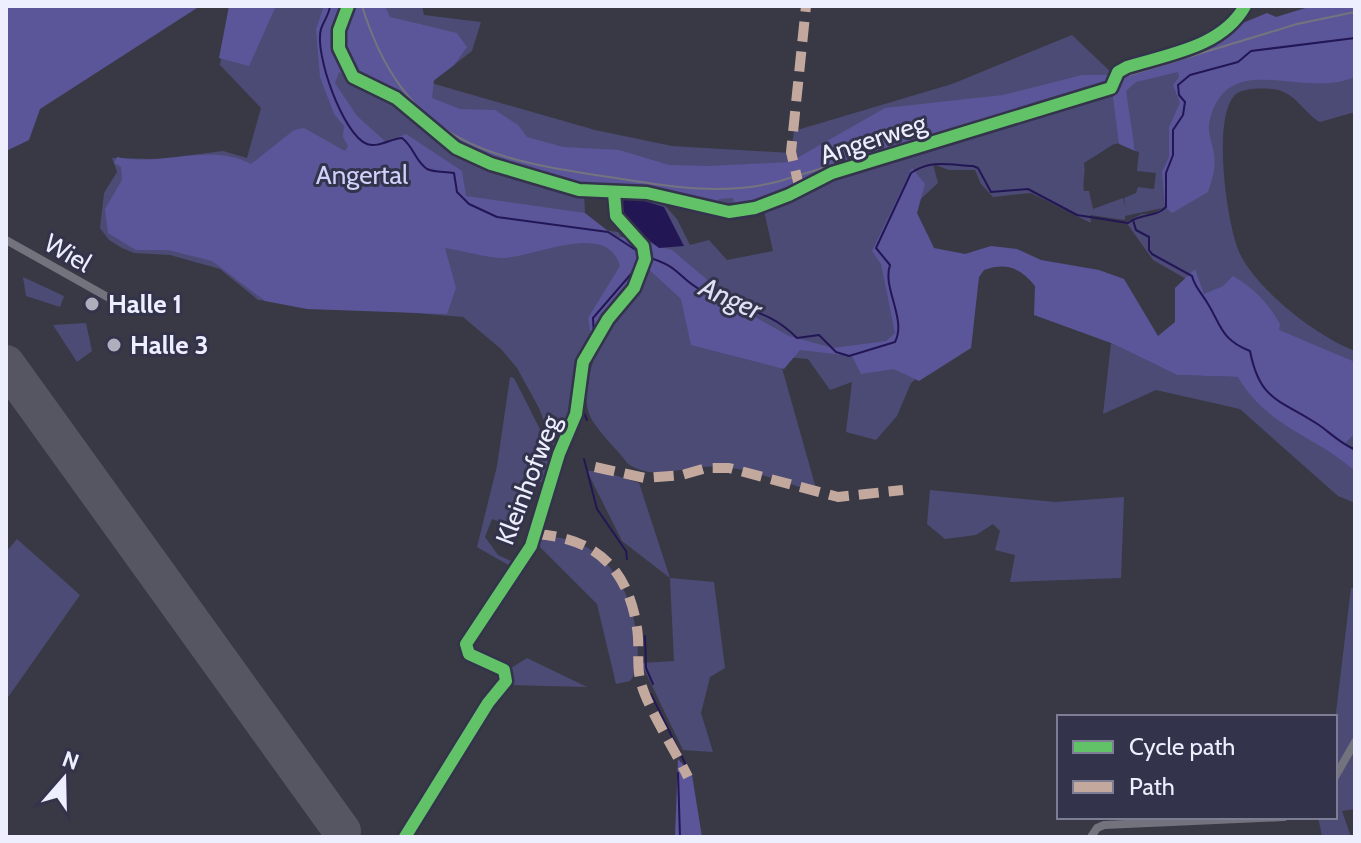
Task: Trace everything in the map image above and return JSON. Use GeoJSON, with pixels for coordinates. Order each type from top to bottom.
{"type":"FeatureCollection","features":[{"type":"Feature","properties":{"kind":"street","name":"Angerweg"},"geometry":{"type":"LineString","coordinates":[[348,6],[339,30],[339,48],[347,69],[358,81],[396,98],[440,137],[474,158],[579,190],[647,193],[729,212],[755,208],[832,173],[1111,88],[1118,72],[1210,39],[1233,24],[1245,6]]}},
{"type":"Feature","properties":{"kind":"street","name":"Kleinhofweg"},"geometry":{"type":"LineString","coordinates":[[405,837],[488,703],[506,681],[504,670],[469,654],[466,644],[531,546],[559,454],[576,414],[583,362],[608,319],[634,288],[646,256],[616,216],[614,193]]}},
{"type":"Feature","properties":{"kind":"street","name":"Wiel"},"geometry":{"type":"LineString","coordinates":[[6,240],[111,299]]}},
{"type":"Feature","properties":{"kind":"street"},"geometry":{"type":"LineString","coordinates":[[1337,774],[1355,742]]}},
{"type":"Feature","properties":{"kind":"street"},"geometry":{"type":"LineString","coordinates":[[1091,837],[1097,828],[1250,819]]}},
{"type":"Feature","properties":{"kind":"green space"},"geometry":{"type":"Polygon","coordinates":[[[6,6],[200,6],[40,109],[29,140],[6,151],[6,6]]]}},
{"type":"Feature","properties":{"kind":"green space","name":"Angertal"},"geometry":{"type":"Polygon","coordinates":[[[229,6],[422,6],[424,15],[481,22],[472,51],[431,83],[595,130],[672,146],[791,153],[794,131],[952,84],[1072,35],[1115,76],[1327,6],[1355,6],[1355,112],[1320,122],[1293,98],[1280,91],[1244,91],[1236,94],[1228,106],[1223,147],[1230,221],[1240,254],[1249,268],[1290,311],[1324,335],[1355,351],[1355,456],[1188,280],[1153,260],[1126,222],[1162,208],[1125,216],[1125,220],[1090,215],[1091,223],[1031,193],[993,197],[981,184],[975,170],[949,170],[933,164],[938,183],[912,207],[919,246],[975,284],[973,334],[911,383],[897,416],[876,440],[846,432],[852,382],[830,390],[808,359],[785,357],[786,366],[690,343],[782,368],[817,492],[730,468],[701,467],[655,473],[628,464],[592,420],[586,397],[590,371],[611,324],[605,322],[587,351],[580,397],[557,455],[539,408],[517,368],[501,349],[463,317],[258,300],[220,269],[170,255],[134,253],[109,240],[100,228],[104,193],[117,172],[112,158],[160,159],[223,151],[247,158],[261,108],[220,65],[229,6]],[[1134,142],[1114,144],[1084,163],[1084,191],[1089,191],[1093,209],[1123,198],[1126,209],[1124,198],[1136,193],[1138,187],[1154,189],[1156,173],[1137,171],[1139,152],[1135,151],[1134,142]],[[584,193],[585,213],[579,213],[577,226],[618,232],[626,242],[644,252],[620,222],[612,196],[584,193]],[[659,199],[677,219],[690,245],[709,240],[727,260],[773,251],[763,206],[739,210],[659,199]]]}},
{"type":"Feature","properties":{"kind":"green space"},"geometry":{"type":"Polygon","coordinates":[[[229,6],[276,6],[249,66],[219,58],[229,6]]]}},
{"type":"Feature","properties":{"kind":"green space"},"geometry":{"type":"Polygon","coordinates":[[[324,6],[385,6],[390,17],[457,33],[467,47],[454,65],[434,80],[432,98],[460,109],[495,110],[518,125],[527,137],[563,147],[619,150],[669,165],[790,162],[885,108],[1003,95],[1082,75],[1114,75],[1111,87],[854,167],[755,204],[734,203],[733,198],[719,199],[717,209],[663,195],[594,192],[516,171],[456,147],[397,98],[363,84],[347,68],[342,74],[339,72],[335,83],[357,116],[386,142],[406,134],[462,171],[466,196],[585,213],[617,238],[632,236],[640,243],[638,232],[654,245],[672,250],[744,311],[789,336],[833,348],[886,341],[895,333],[881,264],[872,251],[912,168],[925,184],[917,213],[934,248],[965,254],[991,246],[1017,249],[1041,260],[1099,270],[1124,279],[1158,336],[1175,322],[1175,288],[1195,269],[1204,294],[1223,286],[1233,276],[1265,303],[1280,324],[1279,330],[1355,362],[1355,433],[1345,443],[1355,453],[1355,471],[1262,407],[1238,377],[1177,375],[1111,343],[1034,315],[1035,286],[1012,268],[984,270],[979,277],[971,348],[919,381],[894,369],[861,374],[852,356],[800,350],[784,369],[691,345],[681,299],[644,265],[639,277],[631,280],[601,316],[592,342],[588,318],[620,266],[612,252],[600,245],[567,245],[501,258],[445,248],[456,288],[447,314],[307,309],[265,301],[212,261],[168,250],[136,250],[108,233],[105,209],[122,180],[121,167],[114,163],[117,157],[151,159],[220,155],[251,164],[294,130],[304,128],[345,151],[348,146],[343,137],[344,126],[334,114],[320,77],[316,29],[324,6]]]}},
{"type":"Feature","properties":{"kind":"green space"},"geometry":{"type":"Polygon","coordinates":[[[1312,6],[1355,6],[1355,77],[1312,83],[1250,81],[1233,86],[1219,98],[1210,119],[1214,165],[1208,192],[1172,213],[1165,207],[1162,172],[1169,157],[1169,127],[1180,103],[1173,85],[1179,77],[1178,72],[1136,82],[1126,91],[1135,151],[1119,144],[1112,89],[1117,87],[1119,74],[1267,13],[1276,17],[1312,6]]]}},
{"type":"Feature","properties":{"kind":"green space"},"geometry":{"type":"Polygon","coordinates":[[[23,277],[64,296],[60,307],[26,296],[23,277]]]}},
{"type":"Feature","properties":{"kind":"green space"},"geometry":{"type":"Polygon","coordinates":[[[86,323],[92,351],[77,362],[53,325],[86,323]]]}},
{"type":"Feature","properties":{"kind":"green space"},"geometry":{"type":"Polygon","coordinates":[[[1111,343],[1177,375],[1239,377],[1263,407],[1355,471],[1355,503],[1338,496],[1240,409],[1156,390],[1103,414],[1111,343]]]}},
{"type":"Feature","properties":{"kind":"green space"},"geometry":{"type":"Polygon","coordinates":[[[510,377],[514,378],[553,455],[544,483],[524,476],[515,500],[528,506],[523,518],[514,514],[509,525],[492,519],[485,537],[498,555],[518,564],[515,569],[477,547],[497,466],[510,377]]]}},
{"type":"Feature","properties":{"kind":"green space"},"geometry":{"type":"Polygon","coordinates":[[[587,471],[602,471],[639,483],[670,578],[622,541],[587,471]]]}},
{"type":"Feature","properties":{"kind":"green space"},"geometry":{"type":"Polygon","coordinates":[[[930,490],[1055,502],[1124,497],[1121,578],[1010,582],[1015,555],[995,550],[1000,531],[993,524],[976,535],[945,539],[927,524],[930,490]]]}},
{"type":"Feature","properties":{"kind":"green space"},"geometry":{"type":"Polygon","coordinates":[[[539,537],[561,538],[579,544],[595,553],[620,582],[634,619],[637,639],[637,666],[630,681],[616,684],[597,604],[535,542],[539,537]]]}},
{"type":"Feature","properties":{"kind":"green space"},"geometry":{"type":"Polygon","coordinates":[[[17,539],[80,595],[6,700],[6,552],[17,539]]]}},
{"type":"Feature","properties":{"kind":"green space"},"geometry":{"type":"Polygon","coordinates":[[[670,578],[714,582],[725,668],[710,677],[701,713],[713,752],[683,750],[641,663],[674,661],[670,578]]]}},
{"type":"Feature","properties":{"kind":"green space"},"geometry":{"type":"Polygon","coordinates":[[[1351,588],[1355,589],[1355,809],[1342,811],[1351,837],[1322,837],[1319,821],[1316,819],[1337,819],[1336,715],[1351,588]]]}},
{"type":"Feature","properties":{"kind":"green space"},"geometry":{"type":"Polygon","coordinates":[[[527,658],[587,687],[505,685],[511,677],[508,670],[527,658]]]}},
{"type":"Feature","properties":{"kind":"green space"},"geometry":{"type":"Polygon","coordinates":[[[678,759],[692,775],[702,837],[675,837],[678,759]]]}},
{"type":"Feature","properties":{"kind":"shaded area"},"geometry":{"type":"Polygon","coordinates":[[[624,199],[638,199],[664,207],[684,246],[659,248],[633,228],[619,210],[624,199]]]}},
{"type":"Feature","properties":{"kind":"waterway","name":"Anger"},"geometry":{"type":"LineString","coordinates":[[330,6],[321,29],[322,56],[332,92],[358,137],[371,145],[402,138],[423,166],[433,171],[454,173],[457,192],[469,204],[497,217],[608,232],[642,254]]}},
{"type":"Feature","properties":{"kind":"waterway","name":"Anger"},"geometry":{"type":"LineString","coordinates":[[647,257],[667,265],[704,292],[764,315],[797,338],[819,335],[836,352],[849,356],[895,342],[898,324],[889,284],[890,265],[876,248],[911,173],[933,164],[973,166],[978,168],[991,192],[1028,189],[1077,215],[1128,223],[1166,207],[1166,173],[1173,155],[1173,130],[1183,115],[1185,102],[1179,95],[1178,85],[1190,75],[1238,62],[1251,51],[1355,38]]}},
{"type":"Feature","properties":{"kind":"waterway"},"geometry":{"type":"LineString","coordinates":[[1133,220],[1136,230],[1149,237],[1152,254],[1192,276],[1227,337],[1250,351],[1254,368],[1266,390],[1355,449]]}},
{"type":"Feature","properties":{"kind":"waterway"},"geometry":{"type":"LineString","coordinates":[[594,335],[593,318],[638,266],[638,252]]}},
{"type":"Feature","properties":{"kind":"waterway"},"geometry":{"type":"LineString","coordinates":[[581,406],[587,420]]}},
{"type":"Feature","properties":{"kind":"waterway"},"geometry":{"type":"LineString","coordinates":[[584,459],[597,509],[626,551],[627,559]]}},
{"type":"Feature","properties":{"kind":"waterway"},"geometry":{"type":"LineString","coordinates":[[645,636],[646,668],[653,684]]}},
{"type":"Feature","properties":{"kind":"waterway"},"geometry":{"type":"LineString","coordinates":[[651,694],[686,765]]}},
{"type":"Feature","properties":{"kind":"waterway"},"geometry":{"type":"LineString","coordinates":[[678,773],[680,837]]}},
{"type":"Feature","properties":{"kind":"runway"},"geometry":{"type":"LineString","coordinates":[[6,364],[342,831]]}},
{"type":"Feature","properties":{"kind":"railway"},"geometry":{"type":"LineString","coordinates":[[362,6],[380,52],[402,88],[428,116],[457,137],[528,163],[657,184],[718,189],[780,181],[1297,24],[1355,12]]}},
{"type":"Feature","properties":{"kind":"marked path"},"geometry":{"type":"LineString","coordinates":[[800,190],[791,152],[806,6]]}},
{"type":"Feature","properties":{"kind":"marked path"},"geometry":{"type":"LineString","coordinates":[[595,467],[645,478],[682,475],[706,468],[729,468],[838,497],[903,490]]}},
{"type":"Feature","properties":{"kind":"marked path"},"geometry":{"type":"LineString","coordinates":[[536,534],[576,542],[606,560],[617,573],[633,607],[644,693],[688,777]]}},
{"type":"Feature","properties":{"kind":"cycle path"},"geometry":{"type":"LineString","coordinates":[[348,6],[339,30],[339,48],[353,77],[396,98],[456,148],[491,164],[579,190],[647,193],[729,212],[755,208],[832,173],[1111,88],[1118,72],[1127,67],[1209,40],[1235,20],[1245,6]]}},
{"type":"Feature","properties":{"kind":"cycle path"},"geometry":{"type":"LineString","coordinates":[[405,837],[488,703],[506,681],[504,670],[469,654],[466,644],[531,546],[559,454],[576,414],[583,362],[608,319],[634,288],[645,259],[643,246],[616,216],[614,193]]}},
{"type":"Feature","properties":{"kind":"place","name":"Halle 1"},"geometry":{"type":"Point","coordinates":[92,304]}},
{"type":"Feature","properties":{"kind":"place","name":"Halle 3"},"geometry":{"type":"Point","coordinates":[114,345]}}]}
